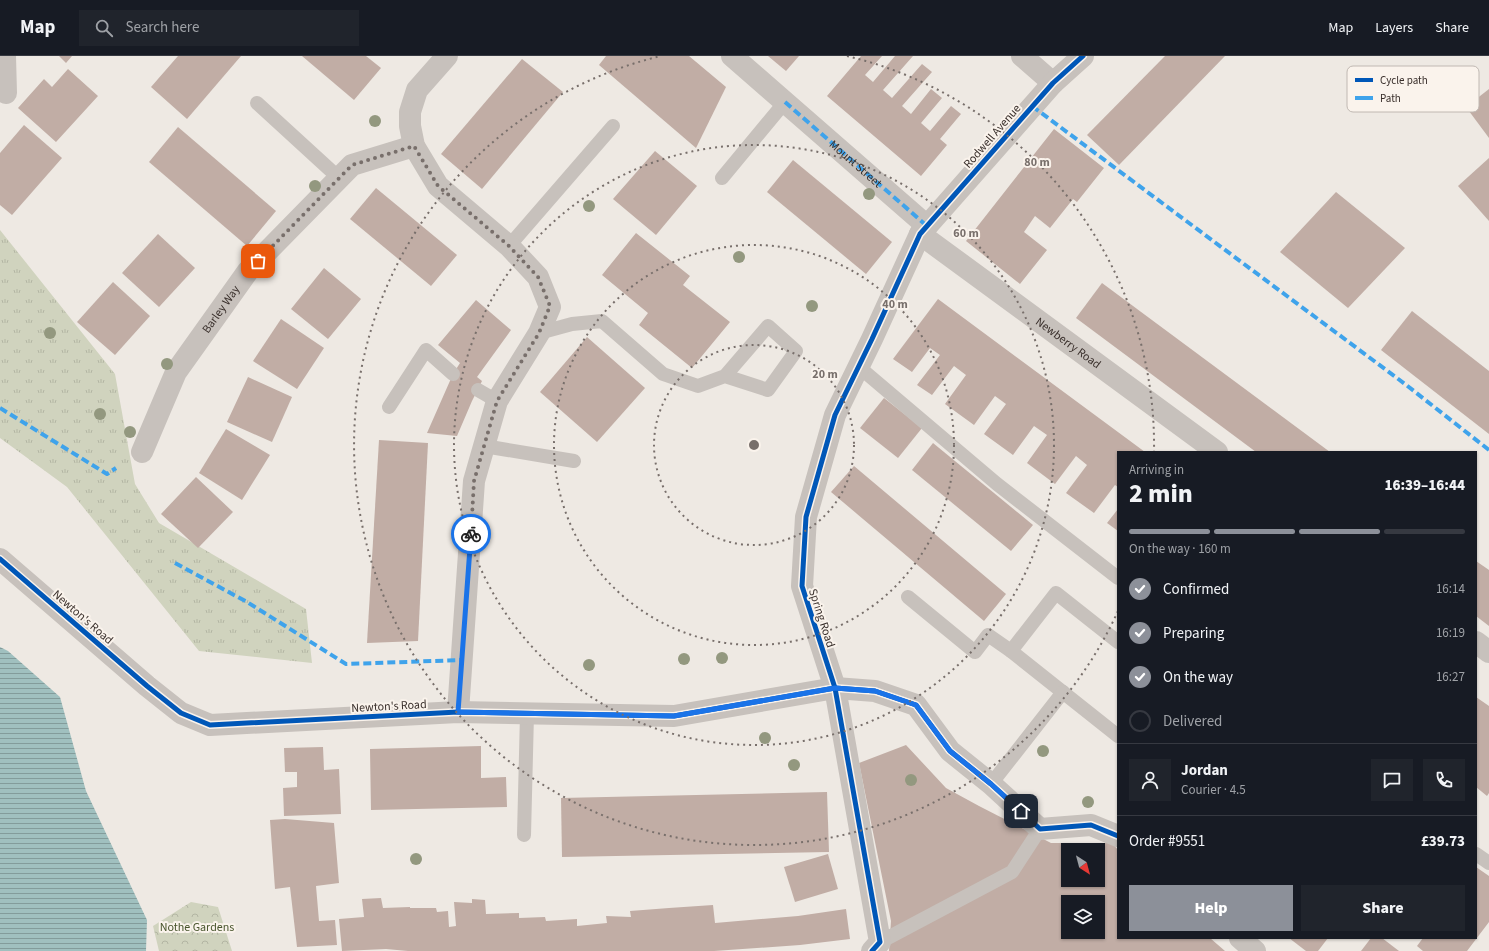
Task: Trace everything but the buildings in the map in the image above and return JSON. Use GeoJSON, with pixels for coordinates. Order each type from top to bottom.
{"type":"FeatureCollection","features":[{"type":"Feature","properties":{"kind":"street"},"geometry":{"type":"LineString","coordinates":[[5,56],[6,93]]}},
{"type":"Feature","properties":{"kind":"street"},"geometry":{"type":"LineString","coordinates":[[446,56],[418,90],[410,112],[410,126],[414,146],[438,186],[509,246],[538,277],[550,306],[539,333],[497,401],[474,481],[458,712]]}},
{"type":"Feature","properties":{"kind":"street","name":"Mount Street"},"geometry":{"type":"LineString","coordinates":[[732,56],[785,102],[924,230]]}},
{"type":"Feature","properties":{"kind":"street"},"geometry":{"type":"LineString","coordinates":[[1022,56],[1052,83]]}},
{"type":"Feature","properties":{"kind":"street","name":"Rodwell Avenue"},"geometry":{"type":"LineString","coordinates":[[924,230],[1052,83],[1083,56]]}},
{"type":"Feature","properties":{"kind":"street","name":"Barley Way"},"geometry":{"type":"LineString","coordinates":[[142,452],[176,372],[248,271],[352,165],[414,146]]}},
{"type":"Feature","properties":{"kind":"street","name":"Spring Road"},"geometry":{"type":"LineString","coordinates":[[876,946],[835,688],[802,586],[806,517],[835,415],[924,230]]}},
{"type":"Feature","properties":{"kind":"street","name":"Newberry Road"},"geometry":{"type":"LineString","coordinates":[[924,230],[1216,451]]}},
{"type":"Feature","properties":{"kind":"street","name":"Newton's Road"},"geometry":{"type":"LineString","coordinates":[[0,559],[147,686],[181,713],[210,725],[458,712],[674,716],[835,688],[875,691],[916,705],[950,751],[991,784],[1040,829]]}},
{"type":"Feature","properties":{"kind":"street"},"geometry":{"type":"LineString","coordinates":[[1477,643],[1489,652]]}},
{"type":"Feature","properties":{"kind":"street"},"geometry":{"type":"LineString","coordinates":[[1040,829],[1091,825],[1117,835]]}},
{"type":"Feature","properties":{"kind":"street"},"geometry":{"type":"LineString","coordinates":[[1241,939],[1255,951]]}},
{"type":"Feature","properties":{"kind":"lane"},"geometry":{"type":"LineString","coordinates":[[722,178],[785,102]]}},
{"type":"Feature","properties":{"kind":"lane"},"geometry":{"type":"LineString","coordinates":[[257,103],[339,178]]}},
{"type":"Feature","properties":{"kind":"lane"},"geometry":{"type":"LineString","coordinates":[[509,246],[613,126]]}},
{"type":"Feature","properties":{"kind":"lane"},"geometry":{"type":"LineString","coordinates":[[539,333],[572,324],[602,321],[663,374],[698,386],[725,376],[768,326],[796,351],[768,390],[725,376]]}},
{"type":"Feature","properties":{"kind":"lane"},"geometry":{"type":"LineString","coordinates":[[389,407],[426,350],[453,374]]}},
{"type":"Feature","properties":{"kind":"lane"},"geometry":{"type":"LineString","coordinates":[[859,367],[997,484],[1117,577]]}},
{"type":"Feature","properties":{"kind":"lane"},"geometry":{"type":"LineString","coordinates":[[478,390],[497,401]]}},
{"type":"Feature","properties":{"kind":"lane"},"geometry":{"type":"LineString","coordinates":[[484,446],[574,461]]}},
{"type":"Feature","properties":{"kind":"lane"},"geometry":{"type":"LineString","coordinates":[[1011,651],[1056,593],[1117,641]]}},
{"type":"Feature","properties":{"kind":"lane"},"geometry":{"type":"LineString","coordinates":[[908,597],[975,652],[988,635],[1011,651],[1117,735]]}},
{"type":"Feature","properties":{"kind":"lane"},"geometry":{"type":"LineString","coordinates":[[991,784],[1063,692]]}},
{"type":"Feature","properties":{"kind":"lane"},"geometry":{"type":"LineString","coordinates":[[524,835],[526,714]]}},
{"type":"Feature","properties":{"kind":"lane"},"geometry":{"type":"LineString","coordinates":[[876,946],[1012,872],[1040,829]]}},
{"type":"Feature","properties":{"kind":"lane"},"geometry":{"type":"LineString","coordinates":[[1477,855],[1489,863]]}},
{"type":"Feature","properties":{"kind":"green space"},"geometry":{"type":"Polygon","coordinates":[[[0,230],[115,374],[135,484],[159,523],[306,609],[312,663],[199,651],[67,487],[0,438],[0,230]]]}},
{"type":"Feature","properties":{"kind":"green space","name":"Nothe Gardens"},"geometry":{"type":"Polygon","coordinates":[[[191,902],[218,907],[232,951],[159,951],[153,926],[191,902]]]}},
{"type":"Feature","properties":{"kind":"water"},"geometry":{"type":"Polygon","coordinates":[[[0,647],[8,651],[60,697],[86,791],[147,920],[146,951],[0,951],[0,647]]]}},
{"type":"Feature","properties":{"kind":"marked path"},"geometry":{"type":"LineString","coordinates":[[785,102],[927,226]]}},
{"type":"Feature","properties":{"kind":"marked path"},"geometry":{"type":"LineString","coordinates":[[1032,106],[1405,384],[1489,450]]}},
{"type":"Feature","properties":{"kind":"marked path"},"geometry":{"type":"LineString","coordinates":[[0,408],[107,474],[116,468]]}},
{"type":"Feature","properties":{"kind":"marked path"},"geometry":{"type":"LineString","coordinates":[[175,563],[247,602],[346,664],[462,660]]}},
{"type":"Feature","properties":{"kind":"cycle path"},"geometry":{"type":"LineString","coordinates":[[872,951],[880,942],[835,688],[802,586],[806,517],[835,415],[920,234],[1053,83],[1083,56]]}},
{"type":"Feature","properties":{"kind":"cycle path"},"geometry":{"type":"LineString","coordinates":[[0,559],[147,686],[181,713],[210,725],[458,712],[674,716],[835,688],[875,691],[916,705],[950,751],[991,784],[1040,829],[1091,825],[1117,836]]}},
{"type":"Feature","properties":{"kind":"way so far"},"geometry":{"type":"LineString","coordinates":[[258,261],[352,165],[414,146],[438,186],[509,246],[538,277],[550,306],[539,333],[497,401],[474,481],[471,534]]}},
{"type":"Feature","properties":{"kind":"route"},"geometry":{"type":"LineString","coordinates":[[471,534],[458,712],[674,716],[835,688],[875,691],[916,705],[950,751],[991,784],[1021,811]]}}]}
